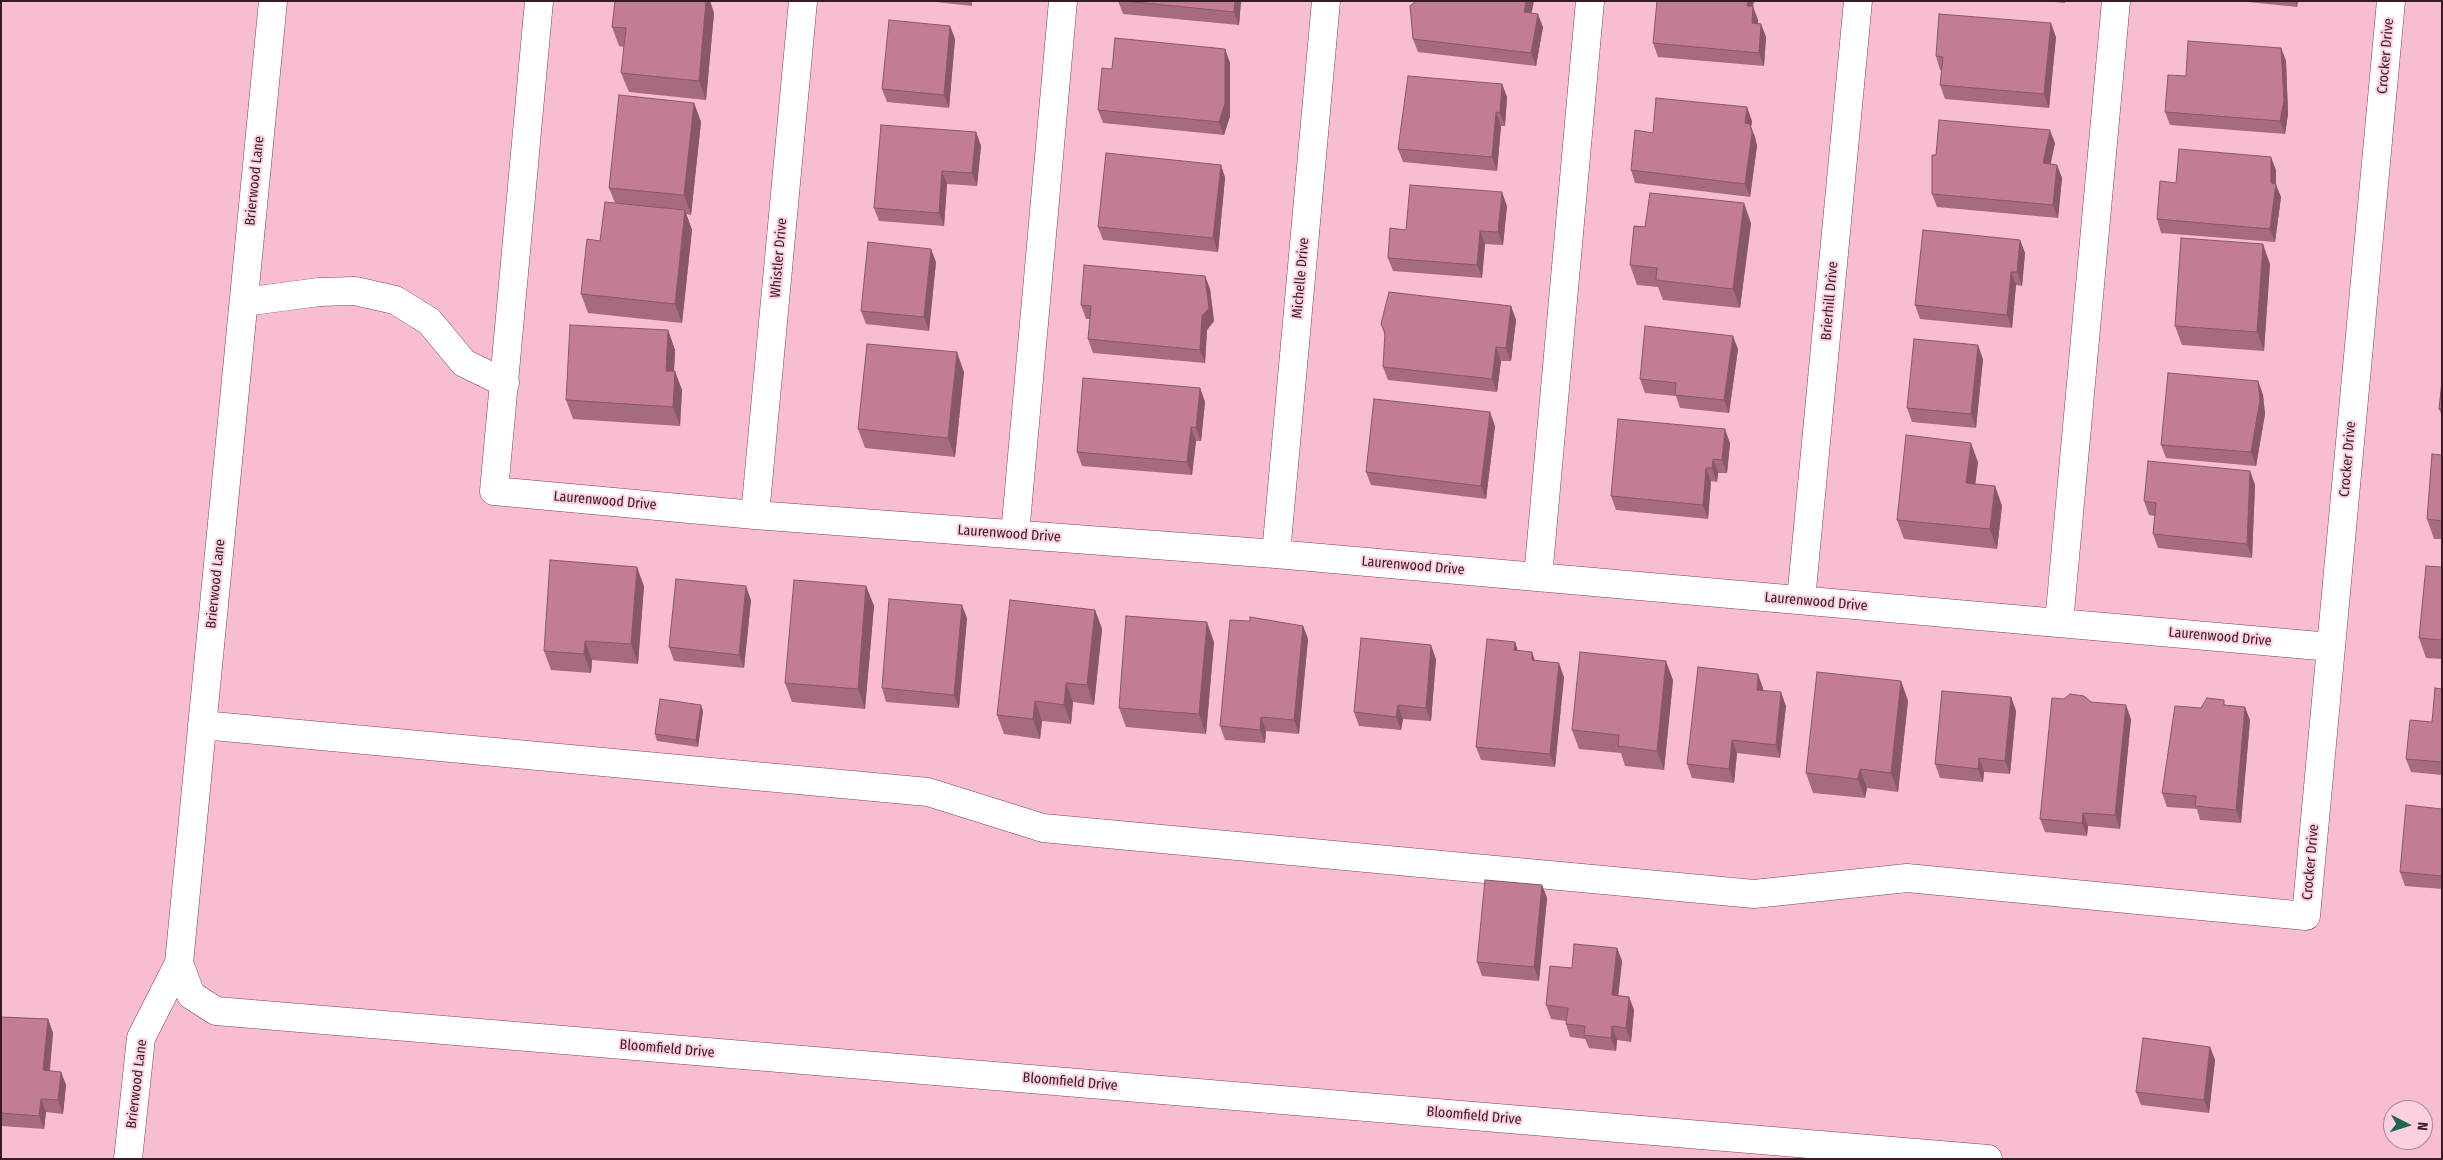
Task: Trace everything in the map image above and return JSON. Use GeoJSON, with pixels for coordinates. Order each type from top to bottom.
{"type":"FeatureCollection","features":[{"type":"Feature","properties":{"kind":"street","name":"Brierwood Lane"},"geometry":{"type":"LineString","coordinates":[[128,1159],[140,1038],[179,963],[273,1]]}},
{"type":"Feature","properties":{"kind":"street"},"geometry":{"type":"LineString","coordinates":[[244,302],[318,292],[355,291],[394,300],[429,321],[464,363],[504,383],[539,1]]}},
{"type":"Feature","properties":{"kind":"street","name":"Whistler Drive"},"geometry":{"type":"LineString","coordinates":[[755,515],[803,1]]}},
{"type":"Feature","properties":{"kind":"street"},"geometry":{"type":"LineString","coordinates":[[1014,534],[1064,1]]}},
{"type":"Feature","properties":{"kind":"street","name":"Michelle Drive"},"geometry":{"type":"LineString","coordinates":[[1276,554],[1326,1]]}},
{"type":"Feature","properties":{"kind":"street"},"geometry":{"type":"LineString","coordinates":[[1538,577],[1590,1]]}},
{"type":"Feature","properties":{"kind":"street","name":"Brierhill Drive"},"geometry":{"type":"LineString","coordinates":[[1801,600],[1858,1]]}},
{"type":"Feature","properties":{"kind":"street"},"geometry":{"type":"LineString","coordinates":[[2059,623],[2116,1]]}},
{"type":"Feature","properties":{"kind":"street","name":"Crocker Drive"},"geometry":{"type":"LineString","coordinates":[[202,725],[928,792],[1043,828],[1754,894],[1907,878],[2306,916],[2391,1]]}},
{"type":"Feature","properties":{"kind":"street","name":"Laurenwood Drive"},"geometry":{"type":"LineString","coordinates":[[504,383],[494,491],[755,515],[1276,554],[2331,647]]}},
{"type":"Feature","properties":{"kind":"street","name":"Bloomfield Drive"},"geometry":{"type":"LineString","coordinates":[[179,963],[191,995],[216,1011],[1988,1159]]}},
{"type":"Feature","properties":{"kind":"building"},"geometry":{"type":"Polygon","coordinates":[[[615,1],[706,1],[699,81],[621,73],[626,28],[612,27],[615,1]]]}},
{"type":"Feature","properties":{"kind":"building"},"geometry":{"type":"Polygon","coordinates":[[[1124,1],[1235,1],[1234,12],[1124,1]]]}},
{"type":"Feature","properties":{"kind":"building"},"geometry":{"type":"Polygon","coordinates":[[[1416,1],[1526,1],[1524,12],[1538,14],[1531,53],[1413,39],[1410,6],[1416,1]]]}},
{"type":"Feature","properties":{"kind":"building"},"geometry":{"type":"Polygon","coordinates":[[[1657,1],[1748,1],[1747,6],[1753,6],[1752,23],[1761,24],[1759,53],[1653,43],[1657,1]]]}},
{"type":"Feature","properties":{"kind":"building"},"geometry":{"type":"Polygon","coordinates":[[[1939,14],[2051,23],[2044,94],[1940,85],[1943,57],[1936,56],[1939,14]]]}},
{"type":"Feature","properties":{"kind":"building"},"geometry":{"type":"Polygon","coordinates":[[[889,20],[950,26],[944,95],[882,89],[889,20]]]}},
{"type":"Feature","properties":{"kind":"building"},"geometry":{"type":"Polygon","coordinates":[[[1115,38],[1225,49],[1225,103],[1219,122],[1098,110],[1102,68],[1112,69],[1115,38]]]}},
{"type":"Feature","properties":{"kind":"building"},"geometry":{"type":"Polygon","coordinates":[[[2188,41],[2281,48],[2284,101],[2280,121],[2165,112],[2168,75],[2186,76],[2188,41]]]}},
{"type":"Feature","properties":{"kind":"building"},"geometry":{"type":"Polygon","coordinates":[[[1408,76],[1502,84],[1500,113],[1496,112],[1492,157],[1398,149],[1408,76]]]}},
{"type":"Feature","properties":{"kind":"building"},"geometry":{"type":"Polygon","coordinates":[[[619,95],[694,103],[684,195],[609,188],[619,95]]]}},
{"type":"Feature","properties":{"kind":"building"},"geometry":{"type":"Polygon","coordinates":[[[1656,98],[1747,107],[1745,123],[1750,124],[1752,133],[1745,184],[1631,170],[1635,130],[1653,133],[1656,98]]]}},
{"type":"Feature","properties":{"kind":"building"},"geometry":{"type":"Polygon","coordinates":[[[1939,120],[2050,130],[2043,163],[2057,165],[2053,205],[1932,194],[1932,155],[1936,155],[1939,120]]]}},
{"type":"Feature","properties":{"kind":"building"},"geometry":{"type":"Polygon","coordinates":[[[881,125],[976,132],[972,173],[942,171],[939,213],[874,208],[881,125]]]}},
{"type":"Feature","properties":{"kind":"building"},"geometry":{"type":"Polygon","coordinates":[[[2179,149],[2271,157],[2271,183],[2276,184],[2270,229],[2157,219],[2160,181],[2176,183],[2179,149]]]}},
{"type":"Feature","properties":{"kind":"building"},"geometry":{"type":"Polygon","coordinates":[[[1106,153],[1221,165],[1213,238],[1098,227],[1106,153]]]}},
{"type":"Feature","properties":{"kind":"building"},"geometry":{"type":"Polygon","coordinates":[[[1410,185],[1502,192],[1498,232],[1480,231],[1477,265],[1388,258],[1390,228],[1406,230],[1410,185]]]}},
{"type":"Feature","properties":{"kind":"building"},"geometry":{"type":"Polygon","coordinates":[[[1650,193],[1744,203],[1733,289],[1656,280],[1657,268],[1630,265],[1634,226],[1645,227],[1650,193]]]}},
{"type":"Feature","properties":{"kind":"building"},"geometry":{"type":"Polygon","coordinates":[[[605,202],[685,210],[675,304],[581,294],[587,239],[600,241],[605,202]]]}},
{"type":"Feature","properties":{"kind":"building"},"geometry":{"type":"Polygon","coordinates":[[[1923,230],[2020,240],[2017,272],[2011,272],[2007,315],[1915,305],[1923,230]]]}},
{"type":"Feature","properties":{"kind":"building"},"geometry":{"type":"Polygon","coordinates":[[[2181,238],[2263,244],[2257,332],[2175,326],[2181,238]]]}},
{"type":"Feature","properties":{"kind":"building"},"geometry":{"type":"Polygon","coordinates":[[[868,242],[931,249],[924,317],[861,311],[868,242]]]}},
{"type":"Feature","properties":{"kind":"building"},"geometry":{"type":"Polygon","coordinates":[[[1084,265],[1205,276],[1209,308],[1202,316],[1200,350],[1088,339],[1091,306],[1081,305],[1084,265]]]}},
{"type":"Feature","properties":{"kind":"building"},"geometry":{"type":"Polygon","coordinates":[[[1389,292],[1511,306],[1506,348],[1496,347],[1492,379],[1383,367],[1385,332],[1381,324],[1389,292]]]}},
{"type":"Feature","properties":{"kind":"building"},"geometry":{"type":"Polygon","coordinates":[[[570,325],[668,330],[666,371],[675,371],[673,407],[566,400],[570,325]]]}},
{"type":"Feature","properties":{"kind":"building"},"geometry":{"type":"Polygon","coordinates":[[[1645,326],[1733,336],[1724,400],[1675,395],[1676,383],[1640,379],[1645,326]]]}},
{"type":"Feature","properties":{"kind":"building"},"geometry":{"type":"Polygon","coordinates":[[[1914,339],[1978,345],[1971,414],[1907,408],[1914,339]]]}},
{"type":"Feature","properties":{"kind":"building"},"geometry":{"type":"Polygon","coordinates":[[[867,344],[957,352],[948,438],[858,429],[867,344]]]}},
{"type":"Feature","properties":{"kind":"building"},"geometry":{"type":"Polygon","coordinates":[[[2168,373],[2258,381],[2260,400],[2251,452],[2161,445],[2168,373]]]}},
{"type":"Feature","properties":{"kind":"building"},"geometry":{"type":"Polygon","coordinates":[[[1083,378],[1200,388],[1196,428],[1191,427],[1187,462],[1077,452],[1083,378]]]}},
{"type":"Feature","properties":{"kind":"building"},"geometry":{"type":"Polygon","coordinates":[[[2442,381],[2442,409],[2439,409],[2442,381]]]}},
{"type":"Feature","properties":{"kind":"building"},"geometry":{"type":"Polygon","coordinates":[[[1374,399],[1490,412],[1481,486],[1366,472],[1374,399]]]}},
{"type":"Feature","properties":{"kind":"building"},"geometry":{"type":"Polygon","coordinates":[[[1618,419],[1725,429],[1722,460],[1713,459],[1712,468],[1706,468],[1703,505],[1611,496],[1618,419]]]}},
{"type":"Feature","properties":{"kind":"building"},"geometry":{"type":"Polygon","coordinates":[[[1906,435],[1971,443],[1966,483],[1995,486],[1990,529],[1897,520],[1906,435]]]}},
{"type":"Feature","properties":{"kind":"building"},"geometry":{"type":"Polygon","coordinates":[[[2432,454],[2442,455],[2442,521],[2427,519],[2432,454]]]}},
{"type":"Feature","properties":{"kind":"building"},"geometry":{"type":"Polygon","coordinates":[[[2148,461],[2250,471],[2247,544],[2153,534],[2156,503],[2144,501],[2148,461]]]}},
{"type":"Feature","properties":{"kind":"building"},"geometry":{"type":"Polygon","coordinates":[[[550,560],[637,567],[631,644],[585,641],[584,654],[544,651],[550,560]]]}},
{"type":"Feature","properties":{"kind":"building"},"geometry":{"type":"Polygon","coordinates":[[[2426,566],[2442,567],[2442,640],[2419,638],[2426,566]]]}},
{"type":"Feature","properties":{"kind":"building"},"geometry":{"type":"Polygon","coordinates":[[[676,579],[746,586],[739,655],[669,647],[676,579]]]}},
{"type":"Feature","properties":{"kind":"building"},"geometry":{"type":"Polygon","coordinates":[[[794,580],[866,586],[858,689],[785,683],[794,580]]]}},
{"type":"Feature","properties":{"kind":"building"},"geometry":{"type":"Polygon","coordinates":[[[889,599],[962,605],[954,695],[882,688],[889,599]]]}},
{"type":"Feature","properties":{"kind":"building"},"geometry":{"type":"Polygon","coordinates":[[[1010,600],[1095,610],[1087,685],[1066,683],[1064,705],[1035,701],[1033,719],[997,715],[1010,600]]]}},
{"type":"Feature","properties":{"kind":"building"},"geometry":{"type":"Polygon","coordinates":[[[1126,616],[1207,622],[1199,714],[1119,708],[1126,616]]]}},
{"type":"Feature","properties":{"kind":"building"},"geometry":{"type":"Polygon","coordinates":[[[1250,617],[1303,626],[1294,720],[1261,717],[1260,730],[1220,726],[1230,620],[1250,621],[1250,617]]]}},
{"type":"Feature","properties":{"kind":"building"},"geometry":{"type":"Polygon","coordinates":[[[1361,638],[1431,645],[1426,708],[1398,705],[1396,717],[1354,712],[1361,638]]]}},
{"type":"Feature","properties":{"kind":"building"},"geometry":{"type":"Polygon","coordinates":[[[1487,639],[1515,642],[1514,650],[1532,652],[1532,660],[1559,663],[1550,754],[1476,747],[1487,639]]]}},
{"type":"Feature","properties":{"kind":"building"},"geometry":{"type":"Polygon","coordinates":[[[1580,652],[1666,661],[1657,751],[1618,746],[1619,735],[1572,730],[1580,652]]]}},
{"type":"Feature","properties":{"kind":"building"},"geometry":{"type":"Polygon","coordinates":[[[1698,667],[1758,674],[1757,690],[1781,692],[1776,745],[1732,740],[1729,769],[1687,764],[1698,667]]]}},
{"type":"Feature","properties":{"kind":"building"},"geometry":{"type":"Polygon","coordinates":[[[1817,672],[1901,681],[1891,773],[1860,769],[1858,779],[1806,773],[1817,672]]]}},
{"type":"Feature","properties":{"kind":"building"},"geometry":{"type":"Polygon","coordinates":[[[2435,688],[2442,689],[2442,762],[2406,759],[2410,720],[2432,722],[2435,688]]]}},
{"type":"Feature","properties":{"kind":"building"},"geometry":{"type":"Polygon","coordinates":[[[1942,691],[2011,697],[2005,761],[1979,758],[1978,769],[1935,764],[1942,691]]]}},
{"type":"Feature","properties":{"kind":"building"},"geometry":{"type":"Polygon","coordinates":[[[2070,694],[2084,696],[2091,702],[2126,705],[2115,815],[2083,813],[2082,823],[2040,819],[2052,698],[2064,699],[2070,694]]]}},
{"type":"Feature","properties":{"kind":"building"},"geometry":{"type":"Polygon","coordinates":[[[2207,698],[2224,700],[2224,705],[2245,707],[2236,810],[2195,806],[2196,796],[2162,793],[2175,706],[2201,708],[2207,698]]]}},
{"type":"Feature","properties":{"kind":"building"},"geometry":{"type":"Polygon","coordinates":[[[660,699],[701,705],[696,740],[655,734],[660,699]]]}},
{"type":"Feature","properties":{"kind":"building"},"geometry":{"type":"Polygon","coordinates":[[[2406,805],[2442,809],[2442,876],[2400,872],[2406,805]]]}},
{"type":"Feature","properties":{"kind":"building"},"geometry":{"type":"Polygon","coordinates":[[[1485,880],[1542,885],[1534,967],[1477,962],[1485,880]]]}},
{"type":"Feature","properties":{"kind":"building"},"geometry":{"type":"Polygon","coordinates":[[[1574,944],[1617,948],[1612,995],[1629,997],[1626,1028],[1612,1026],[1611,1038],[1584,1035],[1585,1026],[1566,1024],[1568,1008],[1546,1005],[1550,966],[1572,968],[1574,944]]]}},
{"type":"Feature","properties":{"kind":"building"},"geometry":{"type":"Polygon","coordinates":[[[1,1017],[48,1019],[43,1070],[61,1072],[58,1100],[41,1099],[39,1116],[1,1113],[1,1017]]]}},
{"type":"Feature","properties":{"kind":"building"},"geometry":{"type":"Polygon","coordinates":[[[2143,1038],[2210,1047],[2204,1100],[2136,1092],[2143,1038]]]}}]}
